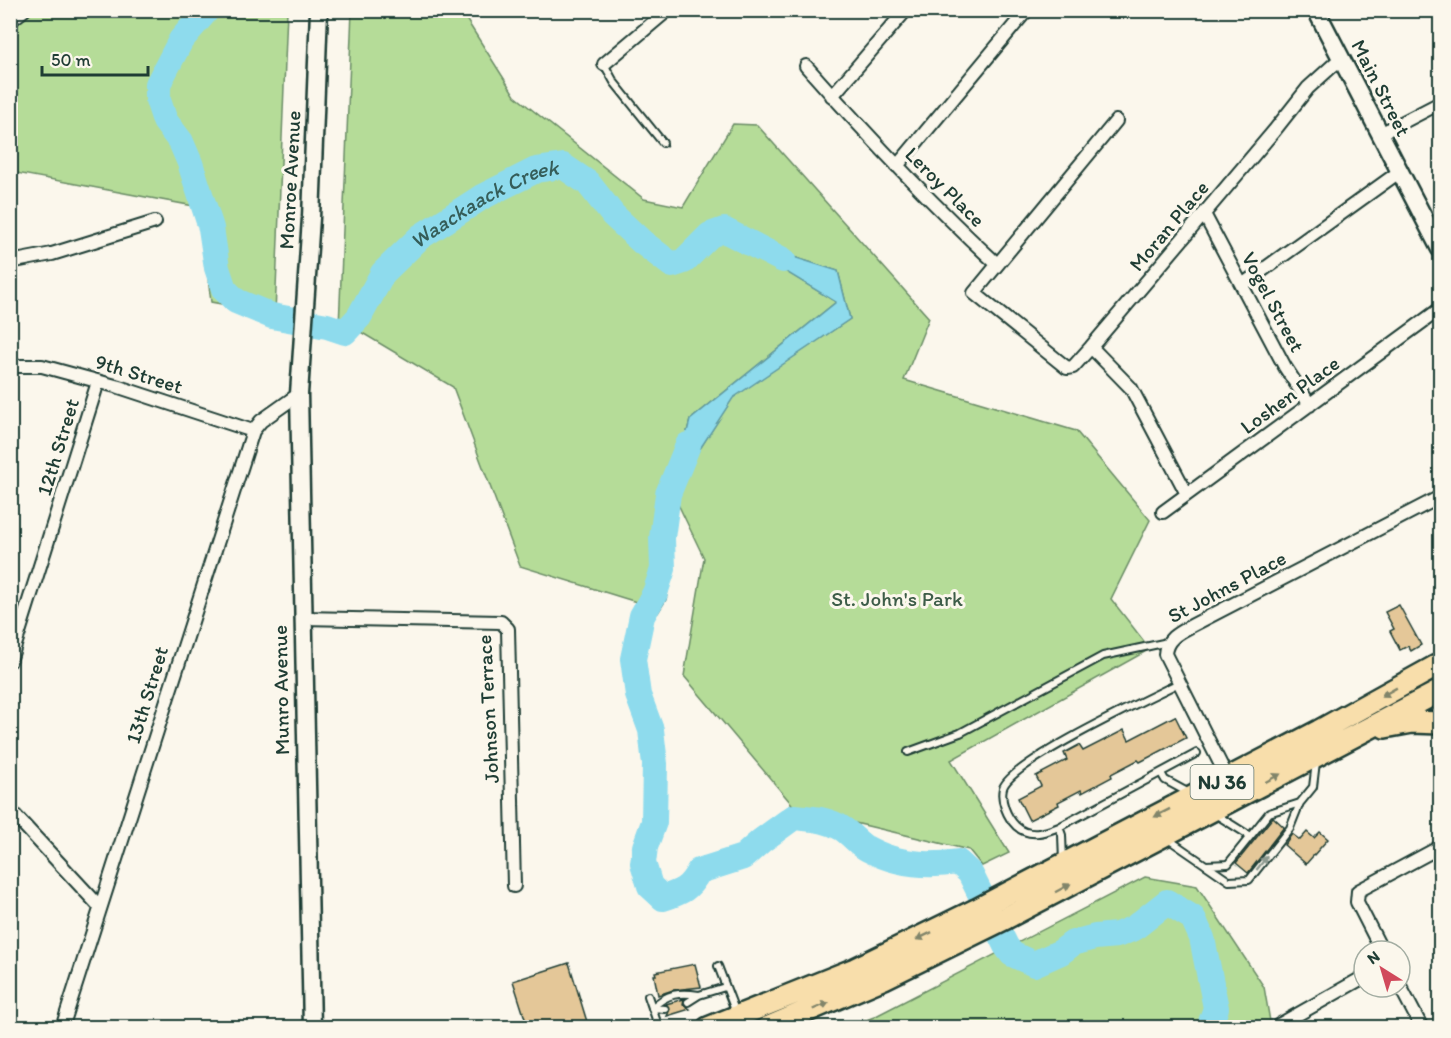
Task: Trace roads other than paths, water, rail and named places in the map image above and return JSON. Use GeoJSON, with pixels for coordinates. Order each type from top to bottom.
{"type":"FeatureCollection","features":[{"type":"Feature","properties":{"kind":"highway","name":"NJ 36"},"geometry":{"type":"LineString","coordinates":[[1007,906],[1063,865],[1440,664]]}},
{"type":"Feature","properties":{"kind":"highway","name":"NJ 36"},"geometry":{"type":"LineString","coordinates":[[767,1028],[884,978],[1007,906],[1163,836],[1440,691]]}},
{"type":"Feature","properties":{"kind":"highway"},"geometry":{"type":"LineString","coordinates":[[1358,734],[1412,722],[1440,723]]}},
{"type":"Feature","properties":{"kind":"highway","name":"NJ 36"},"geometry":{"type":"LineString","coordinates":[[708,1028],[980,920]]}},
{"type":"Feature","properties":{"kind":"street"},"geometry":{"type":"LineString","coordinates":[[10,21],[24,10]]}},
{"type":"Feature","properties":{"kind":"street","name":"Monroe Avenue"},"geometry":{"type":"LineString","coordinates":[[302,351],[311,218],[319,10]]}},
{"type":"Feature","properties":{"kind":"street"},"geometry":{"type":"LineString","coordinates":[[604,63],[668,10]]}},
{"type":"Feature","properties":{"kind":"street"},"geometry":{"type":"LineString","coordinates":[[832,96],[906,10]]}},
{"type":"Feature","properties":{"kind":"street"},"geometry":{"type":"LineString","coordinates":[[897,166],[1027,10]]}},
{"type":"Feature","properties":{"kind":"street","name":"Main Street"},"geometry":{"type":"LineString","coordinates":[[1316,10],[1440,249]]}},
{"type":"Feature","properties":{"kind":"street","name":"Moran Place"},"geometry":{"type":"LineString","coordinates":[[997,264],[974,292],[1067,368],[1073,367],[1308,88],[1340,59]]}},
{"type":"Feature","properties":{"kind":"street","name":"Leroy Place"},"geometry":{"type":"LineString","coordinates":[[806,66],[949,220],[997,264]]}},
{"type":"Feature","properties":{"kind":"street"},"geometry":{"type":"LineString","coordinates":[[1380,134],[1440,103]]}},
{"type":"Feature","properties":{"kind":"street"},"geometry":{"type":"LineString","coordinates":[[997,264],[1116,121]]}},
{"type":"Feature","properties":{"kind":"street"},"geometry":{"type":"LineString","coordinates":[[1242,285],[1399,172]]}},
{"type":"Feature","properties":{"kind":"street","name":"Vogel Street"},"geometry":{"type":"LineString","coordinates":[[1204,214],[1284,367],[1310,405]]}},
{"type":"Feature","properties":{"kind":"street"},"geometry":{"type":"LineString","coordinates":[[10,262],[52,254],[155,222]]}},
{"type":"Feature","properties":{"kind":"street","name":"Loshen Place"},"geometry":{"type":"LineString","coordinates":[[1162,512],[1440,309]]}},
{"type":"Feature","properties":{"kind":"street"},"geometry":{"type":"LineString","coordinates":[[1091,347],[1131,388],[1187,494]]}},
{"type":"Feature","properties":{"kind":"street","name":"Munro Avenue"},"geometry":{"type":"LineString","coordinates":[[302,351],[299,394],[302,618],[312,1028]]}},
{"type":"Feature","properties":{"kind":"street","name":"9th Street"},"geometry":{"type":"LineString","coordinates":[[10,366],[42,366],[253,431]]}},
{"type":"Feature","properties":{"kind":"street","name":"12th Street"},"geometry":{"type":"LineString","coordinates":[[10,661],[98,382]]}},
{"type":"Feature","properties":{"kind":"street"},"geometry":{"type":"LineString","coordinates":[[253,431],[261,422],[299,394]]}},
{"type":"Feature","properties":{"kind":"street","name":"13th Street"},"geometry":{"type":"LineString","coordinates":[[62,1028],[253,431]]}},
{"type":"Feature","properties":{"kind":"street","name":"St Johns Place"},"geometry":{"type":"LineString","coordinates":[[1228,779],[1165,654],[1168,642],[1193,625],[1440,497]]}},
{"type":"Feature","properties":{"kind":"street","name":"Johnson Terrace"},"geometry":{"type":"LineString","coordinates":[[302,618],[501,622],[508,629],[514,886]]}},
{"type":"Feature","properties":{"kind":"street"},"geometry":{"type":"LineString","coordinates":[[10,810],[100,907]]}},
{"type":"Feature","properties":{"kind":"street"},"geometry":{"type":"LineString","coordinates":[[1376,939],[1357,902],[1358,891],[1440,847]]}},
{"type":"Feature","properties":{"kind":"street"},"geometry":{"type":"LineString","coordinates":[[1279,1025],[1352,984]]}},
{"type":"Feature","properties":{"kind":"street"},"geometry":{"type":"LineString","coordinates":[[1407,999],[1422,1028]]}},
{"type":"Feature","properties":{"kind":"lane"},"geometry":{"type":"LineString","coordinates":[[604,63],[614,82],[663,143]]}},
{"type":"Feature","properties":{"kind":"lane"},"geometry":{"type":"LineString","coordinates":[[908,752],[960,733],[1103,656],[1168,642]]}},
{"type":"Feature","properties":{"kind":"lane"},"geometry":{"type":"LineString","coordinates":[[1179,683],[1053,747],[1013,775],[1003,788],[1003,802],[1013,823],[1021,830],[1030,834],[1042,833],[1059,827],[1197,753]]}},
{"type":"Feature","properties":{"kind":"lane"},"geometry":{"type":"LineString","coordinates":[[1163,836],[1229,881],[1249,880],[1290,828],[1300,803],[1313,787],[1317,755]]}},
{"type":"Feature","properties":{"kind":"lane"},"geometry":{"type":"LineString","coordinates":[[1161,773],[1165,780],[1194,796]]}},
{"type":"Feature","properties":{"kind":"lane"},"geometry":{"type":"LineString","coordinates":[[1205,865],[1228,864],[1269,813],[1300,803]]}},
{"type":"Feature","properties":{"kind":"lane"},"geometry":{"type":"LineString","coordinates":[[1210,811],[1250,836]]}},
{"type":"Feature","properties":{"kind":"lane"},"geometry":{"type":"LineString","coordinates":[[1059,827],[1062,835],[1063,865]]}},
{"type":"Feature","properties":{"kind":"lane"},"geometry":{"type":"LineString","coordinates":[[718,966],[737,1016]]}},
{"type":"Feature","properties":{"kind":"lane"},"geometry":{"type":"LineString","coordinates":[[688,1002],[699,995],[725,987]]}},
{"type":"Feature","properties":{"kind":"lane"},"geometry":{"type":"LineString","coordinates":[[652,1008],[662,998],[685,993],[699,995]]}},
{"type":"Feature","properties":{"kind":"lane"},"geometry":{"type":"LineString","coordinates":[[648,996],[659,1028]]}},
{"type":"Feature","properties":{"kind":"lane"},"geometry":{"type":"LineString","coordinates":[[652,1008],[665,1009]]}},
{"type":"Feature","properties":{"kind":"water"},"geometry":{"type":"Polygon","coordinates":[[[727,236],[838,271],[850,319],[733,398],[690,464],[671,521],[670,582],[666,600],[658,613],[647,612],[643,604],[690,420],[836,302],[727,236]]]}},
{"type":"Feature","properties":{"kind":"waterway","name":"Waackaack Creek"},"geometry":{"type":"LineString","coordinates":[[207,10],[181,40],[158,84],[158,100],[165,121],[181,142],[190,163],[211,228],[217,268],[224,289],[236,301],[272,316],[327,326],[345,332],[359,317],[383,273],[420,237],[482,197],[536,170],[563,166],[588,183],[613,215],[642,242],[672,265],[684,261],[710,235],[724,230],[783,260]]}},
{"type":"Feature","properties":{"kind":"waterway","name":"Waackaack Creek"},"geometry":{"type":"LineString","coordinates":[[688,445],[668,494],[662,538],[663,569],[655,593],[642,616],[633,659],[638,695],[651,730],[655,764],[654,822],[645,847],[643,863],[650,886],[663,898],[680,892],[692,882],[699,871],[743,857],[794,817],[832,823],[865,847],[890,858],[923,864],[958,862],[970,873],[1006,946],[1012,954],[1034,964],[1061,952],[1073,943],[1095,937],[1117,935],[1134,928],[1167,902],[1193,918],[1202,938],[1216,1008],[1209,1028]]}},
{"type":"Feature","properties":{"kind":"park label","name":"St. John's Park"},"geometry":{"type":"Point","coordinates":[897,599]}}]}
